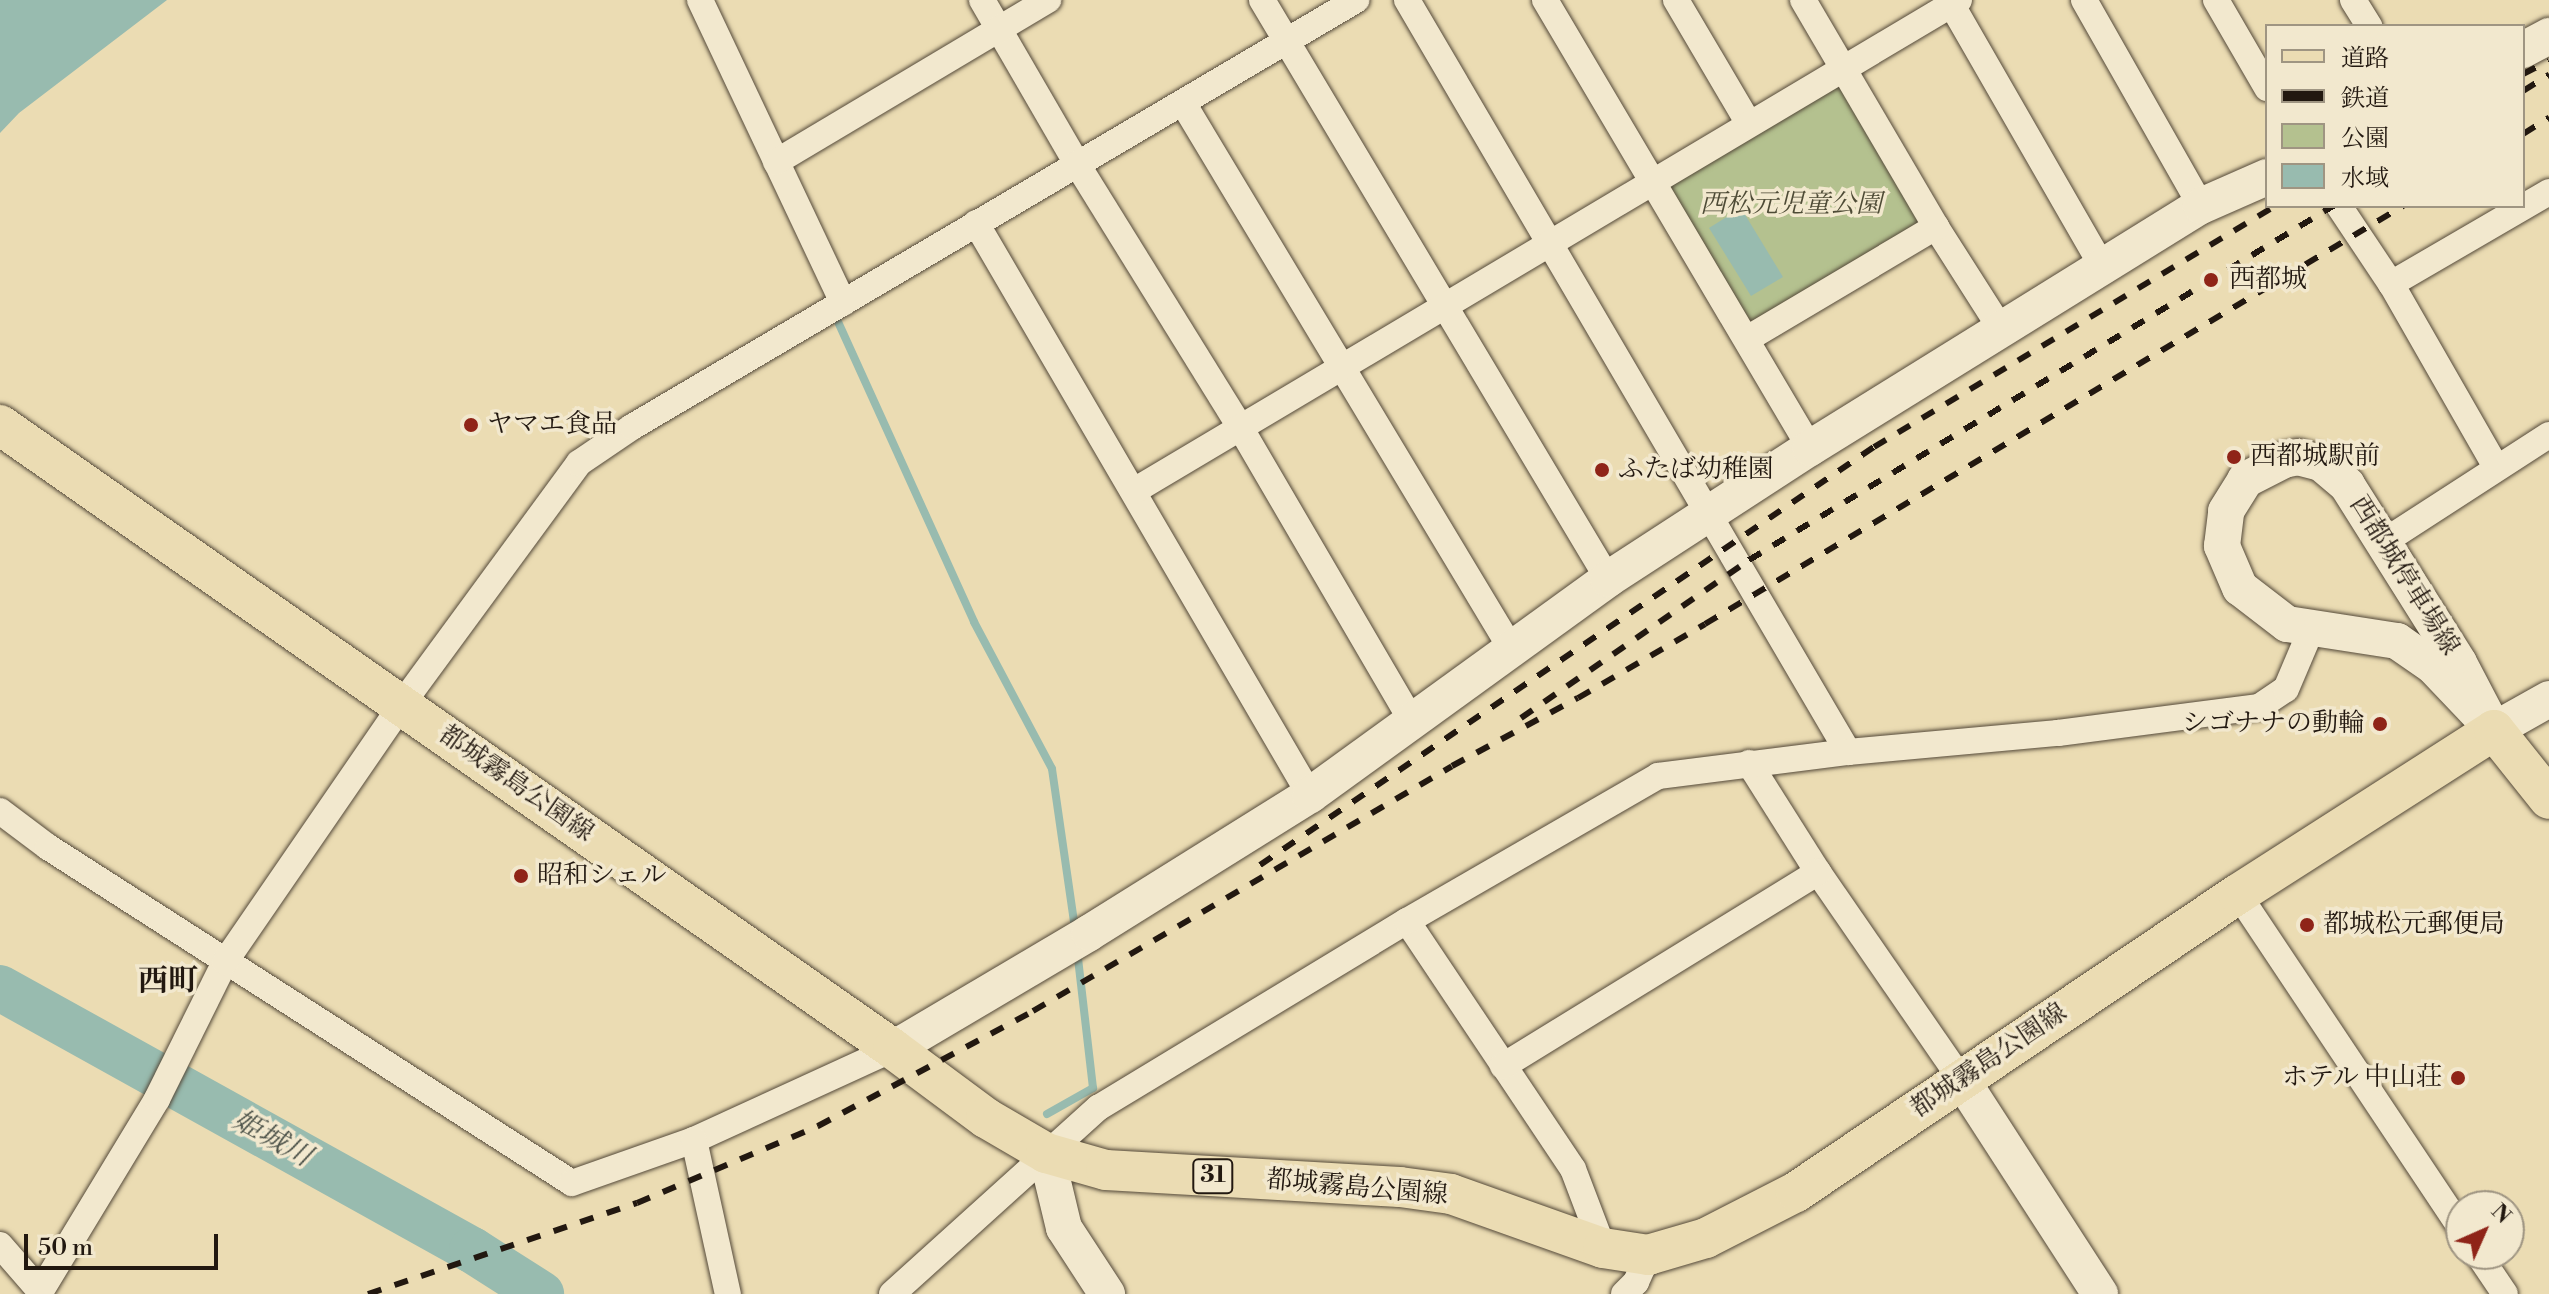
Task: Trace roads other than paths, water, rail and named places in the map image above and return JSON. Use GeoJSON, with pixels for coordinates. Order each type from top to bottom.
{"type":"FeatureCollection","features":[{"type":"Feature","properties":{"kind":"main road","name":"都城霧島公園線"},"geometry":{"type":"LineString","coordinates":[[0,425],[893,1049],[986,1118],[1046,1153],[1106,1170],[1400,1187],[1451,1194],[1603,1248],[1648,1255],[1706,1238],[1796,1192],[2238,894],[2494,730]]}},
{"type":"Feature","properties":{"kind":"main road"},"geometry":{"type":"LineString","coordinates":[[2494,730],[2549,799]]}},
{"type":"Feature","properties":{"kind":"street"},"geometry":{"type":"LineString","coordinates":[[700,0],[776,162],[834,308]]}},
{"type":"Feature","properties":{"kind":"street"},"geometry":{"type":"LineString","coordinates":[[982,0],[1077,164],[1240,427],[1413,723]]}},
{"type":"Feature","properties":{"kind":"street"},"geometry":{"type":"LineString","coordinates":[[776,162],[1048,0]]}},
{"type":"Feature","properties":{"kind":"street"},"geometry":{"type":"LineString","coordinates":[[1262,0],[1608,579]]}},
{"type":"Feature","properties":{"kind":"street"},"geometry":{"type":"LineString","coordinates":[[0,1245],[40,1292],[157,1099],[225,962],[402,704],[579,463],[632,427],[1356,0]]}},
{"type":"Feature","properties":{"kind":"street"},"geometry":{"type":"LineString","coordinates":[[1407,0],[1548,243],[1711,513],[1848,752]]}},
{"type":"Feature","properties":{"kind":"street"},"geometry":{"type":"LineString","coordinates":[[1545,0],[1810,448]]}},
{"type":"Feature","properties":{"kind":"street"},"geometry":{"type":"LineString","coordinates":[[1676,0],[1749,124]]}},
{"type":"Feature","properties":{"kind":"street"},"geometry":{"type":"LineString","coordinates":[[1803,0],[1936,227],[2001,329]]}},
{"type":"Feature","properties":{"kind":"street"},"geometry":{"type":"LineString","coordinates":[[2084,0],[2201,206]]}},
{"type":"Feature","properties":{"kind":"street"},"geometry":{"type":"LineString","coordinates":[[2216,0],[2265,85]]}},
{"type":"Feature","properties":{"kind":"street"},"geometry":{"type":"LineString","coordinates":[[2353,0],[2368,24]]}},
{"type":"Feature","properties":{"kind":"street"},"geometry":{"type":"LineString","coordinates":[[1134,491],[1953,1],[2102,266]]}},
{"type":"Feature","properties":{"kind":"street"},"geometry":{"type":"LineString","coordinates":[[2525,49],[2549,36]]}},
{"type":"Feature","properties":{"kind":"street"},"geometry":{"type":"LineString","coordinates":[[1183,103],[1512,650]]}},
{"type":"Feature","properties":{"kind":"street"},"geometry":{"type":"LineString","coordinates":[[0,811],[48,847],[572,1183],[694,1140],[893,1049],[1310,795],[1608,579],[1810,448],[2201,206],[2265,178]]}},
{"type":"Feature","properties":{"kind":"street"},"geometry":{"type":"LineString","coordinates":[[2525,206],[2549,192]]}},
{"type":"Feature","properties":{"kind":"street"},"geometry":{"type":"LineString","coordinates":[[2340,208],[2391,284],[2496,467]]}},
{"type":"Feature","properties":{"kind":"street"},"geometry":{"type":"LineString","coordinates":[[2391,284],[2522,208]]}},
{"type":"Feature","properties":{"kind":"street"},"geometry":{"type":"LineString","coordinates":[[976,223],[1310,795]]}},
{"type":"Feature","properties":{"kind":"street"},"geometry":{"type":"LineString","coordinates":[[1747,339],[1936,227]]}},
{"type":"Feature","properties":{"kind":"street"},"geometry":{"type":"LineString","coordinates":[[2382,543],[2549,435]]}},
{"type":"Feature","properties":{"kind":"street","name":"西都城停車場線"},"geometry":{"type":"LineString","coordinates":[[2298,457],[2321,463],[2347,485],[2459,663],[2494,730],[2433,666],[2397,641],[2365,633],[2311,630],[2287,624],[2240,588],[2222,546],[2226,511],[2245,480],[2284,460],[2298,457]]}},
{"type":"Feature","properties":{"kind":"street"},"geometry":{"type":"LineString","coordinates":[[892,1294],[1098,1108],[1407,921],[1658,776],[1848,752],[2058,733],[2259,707],[2286,689],[2311,630]]}},
{"type":"Feature","properties":{"kind":"street"},"geometry":{"type":"LineString","coordinates":[[2494,730],[2549,699]]}},
{"type":"Feature","properties":{"kind":"street"},"geometry":{"type":"LineString","coordinates":[[1749,763],[1818,872],[1961,1079],[2100,1294]]}},
{"type":"Feature","properties":{"kind":"street"},"geometry":{"type":"LineString","coordinates":[[1503,1066],[1818,872]]}},
{"type":"Feature","properties":{"kind":"street"},"geometry":{"type":"LineString","coordinates":[[2238,894],[2445,1204]]}},
{"type":"Feature","properties":{"kind":"street"},"geometry":{"type":"LineString","coordinates":[[1407,921],[1573,1169],[1603,1248]]}},
{"type":"Feature","properties":{"kind":"street"},"geometry":{"type":"LineString","coordinates":[[694,1140],[728,1294]]}},
{"type":"Feature","properties":{"kind":"street"},"geometry":{"type":"LineString","coordinates":[[1046,1153],[1064,1228],[1107,1294]]}},
{"type":"Feature","properties":{"kind":"street"},"geometry":{"type":"LineString","coordinates":[[1624,1294],[1636,1282],[1648,1255]]}},
{"type":"Feature","properties":{"kind":"street"},"geometry":{"type":"LineString","coordinates":[[1648,1255],[1651,1284],[1658,1294]]}},
{"type":"Feature","properties":{"kind":"street"},"geometry":{"type":"LineString","coordinates":[[2489,1270],[2505,1294]]}},
{"type":"Feature","properties":{"kind":"water"},"geometry":{"type":"Polygon","coordinates":[[[0,0],[167,0],[19,113],[0,133],[0,0]]]}},
{"type":"Feature","properties":{"kind":"water"},"geometry":{"type":"Polygon","coordinates":[[[1741,208],[1783,277],[1751,296],[1709,228],[1741,208]]]}},
{"type":"Feature","properties":{"kind":"waterway"},"geometry":{"type":"LineString","coordinates":[[834,313],[974,622],[1052,769],[1075,928]]}},
{"type":"Feature","properties":{"kind":"waterway"},"geometry":{"type":"LineString","coordinates":[[1047,1114],[1093,1088],[1077,950]]}},
{"type":"Feature","properties":{"kind":"waterway","name":"姫城川"},"geometry":{"type":"LineString","coordinates":[[0,988],[472,1250],[541,1294]]}},
{"type":"Feature","properties":{"kind":"railway"},"geometry":{"type":"LineString","coordinates":[[2525,73],[2549,61]]}},
{"type":"Feature","properties":{"kind":"railway"},"geometry":{"type":"LineString","coordinates":[[2525,90],[2549,75]]}},
{"type":"Feature","properties":{"kind":"railway"},"geometry":{"type":"LineString","coordinates":[[2525,133],[2549,118]]}},
{"type":"Feature","properties":{"kind":"railway"},"geometry":{"type":"LineString","coordinates":[[1260,865],[1874,447],[2272,208]]}},
{"type":"Feature","properties":{"kind":"railway"},"geometry":{"type":"LineString","coordinates":[[1521,718],[1749,560],[2330,208]]}},
{"type":"Feature","properties":{"kind":"railway"},"geometry":{"type":"LineString","coordinates":[[368,1294],[637,1203],[818,1126],[1033,1011],[1452,766],[1578,698],[2400,208]]}},
{"type":"Feature","properties":{"kind":"place","name":"西都城"},"geometry":{"type":"Point","coordinates":[2211,280]}},
{"type":"Feature","properties":{"kind":"place","name":"ヤマエ食品"},"geometry":{"type":"Point","coordinates":[471,425]}},
{"type":"Feature","properties":{"kind":"place","name":"西都城駅前"},"geometry":{"type":"Point","coordinates":[2234,457]}},
{"type":"Feature","properties":{"kind":"place","name":"ふたば幼稚園"},"geometry":{"type":"Point","coordinates":[1602,470]}},
{"type":"Feature","properties":{"kind":"place","name":"シゴナナの動輪"},"geometry":{"type":"Point","coordinates":[2380,724]}},
{"type":"Feature","properties":{"kind":"place","name":"昭和シェル"},"geometry":{"type":"Point","coordinates":[521,876]}},
{"type":"Feature","properties":{"kind":"place","name":"都城松元郵便局"},"geometry":{"type":"Point","coordinates":[2307,925]}},
{"type":"Feature","properties":{"kind":"place","name":"ホテル 中山荘"},"geometry":{"type":"Point","coordinates":[2458,1078]}},
{"type":"Feature","properties":{"kind":"district","name":"西町"},"geometry":{"type":"Point","coordinates":[168,981]}},
{"type":"Feature","properties":{"kind":"park label","name":"西松元児童公園"},"geometry":{"type":"Point","coordinates":[1791,205]}}]}
